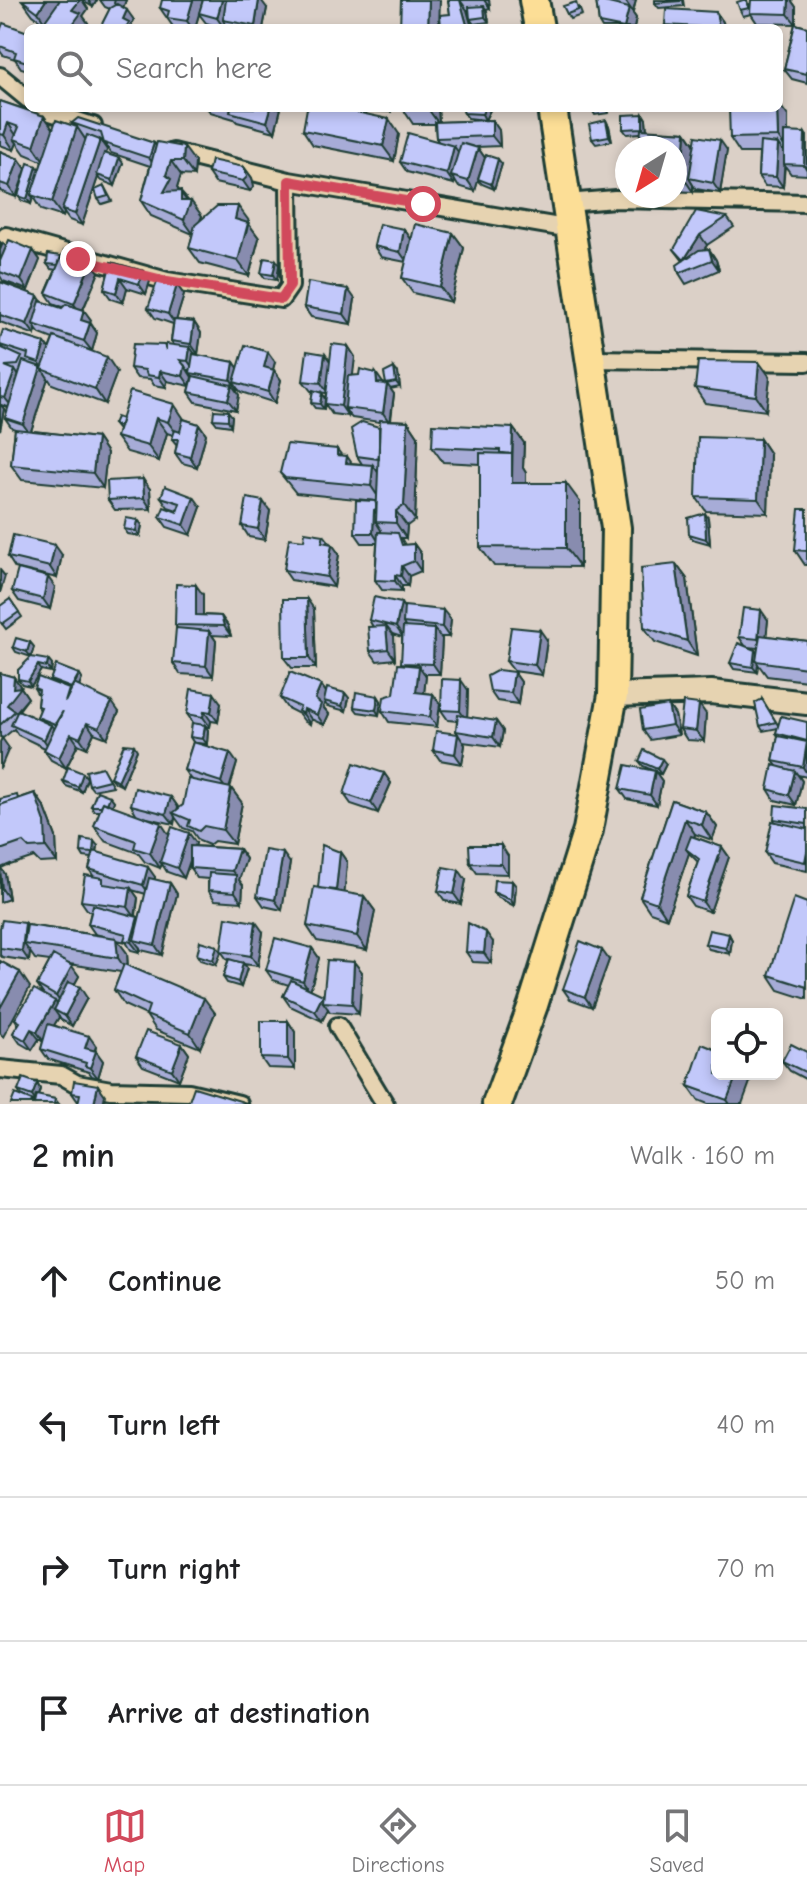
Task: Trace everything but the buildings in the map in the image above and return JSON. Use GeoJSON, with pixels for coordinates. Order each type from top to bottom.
{"type":"FeatureCollection","features":[{"type":"Feature","properties":{"kind":"highway"},"geometry":{"type":"LineString","coordinates":[[534,0],[538,24]]}},
{"type":"Feature","properties":{"kind":"highway"},"geometry":{"type":"LineString","coordinates":[[497,1104],[533,1005],[588,830],[613,695],[616,528],[553,112]]}},
{"type":"Feature","properties":{"kind":"street"},"geometry":{"type":"LineString","coordinates":[[0,76],[24,96]]}},
{"type":"Feature","properties":{"kind":"street"},"geometry":{"type":"LineString","coordinates":[[50,112],[108,131]]}},
{"type":"Feature","properties":{"kind":"street"},"geometry":{"type":"LineString","coordinates":[[149,145],[289,181],[569,216],[615,199],[807,203]]}},
{"type":"Feature","properties":{"kind":"street"},"geometry":{"type":"LineString","coordinates":[[6,236],[167,281],[281,299],[290,286],[289,181]]}},
{"type":"Feature","properties":{"kind":"street"},"geometry":{"type":"LineString","coordinates":[[591,359],[807,362]]}},
{"type":"Feature","properties":{"kind":"street"},"geometry":{"type":"LineString","coordinates":[[613,695],[711,692],[807,703]]}},
{"type":"Feature","properties":{"kind":"street"},"geometry":{"type":"LineString","coordinates":[[338,1026],[385,1104]]}},
{"type":"Feature","properties":{"kind":"street"},"geometry":{"type":"LineString","coordinates":[[0,1069],[61,1075],[77,1084],[111,1090],[189,1092],[239,1104]]}},
{"type":"Feature","properties":{"kind":"route"},"geometry":{"type":"LineString","coordinates":[[78,259],[167,281],[255,298],[281,299],[290,286],[289,181],[423,204]]}}]}
